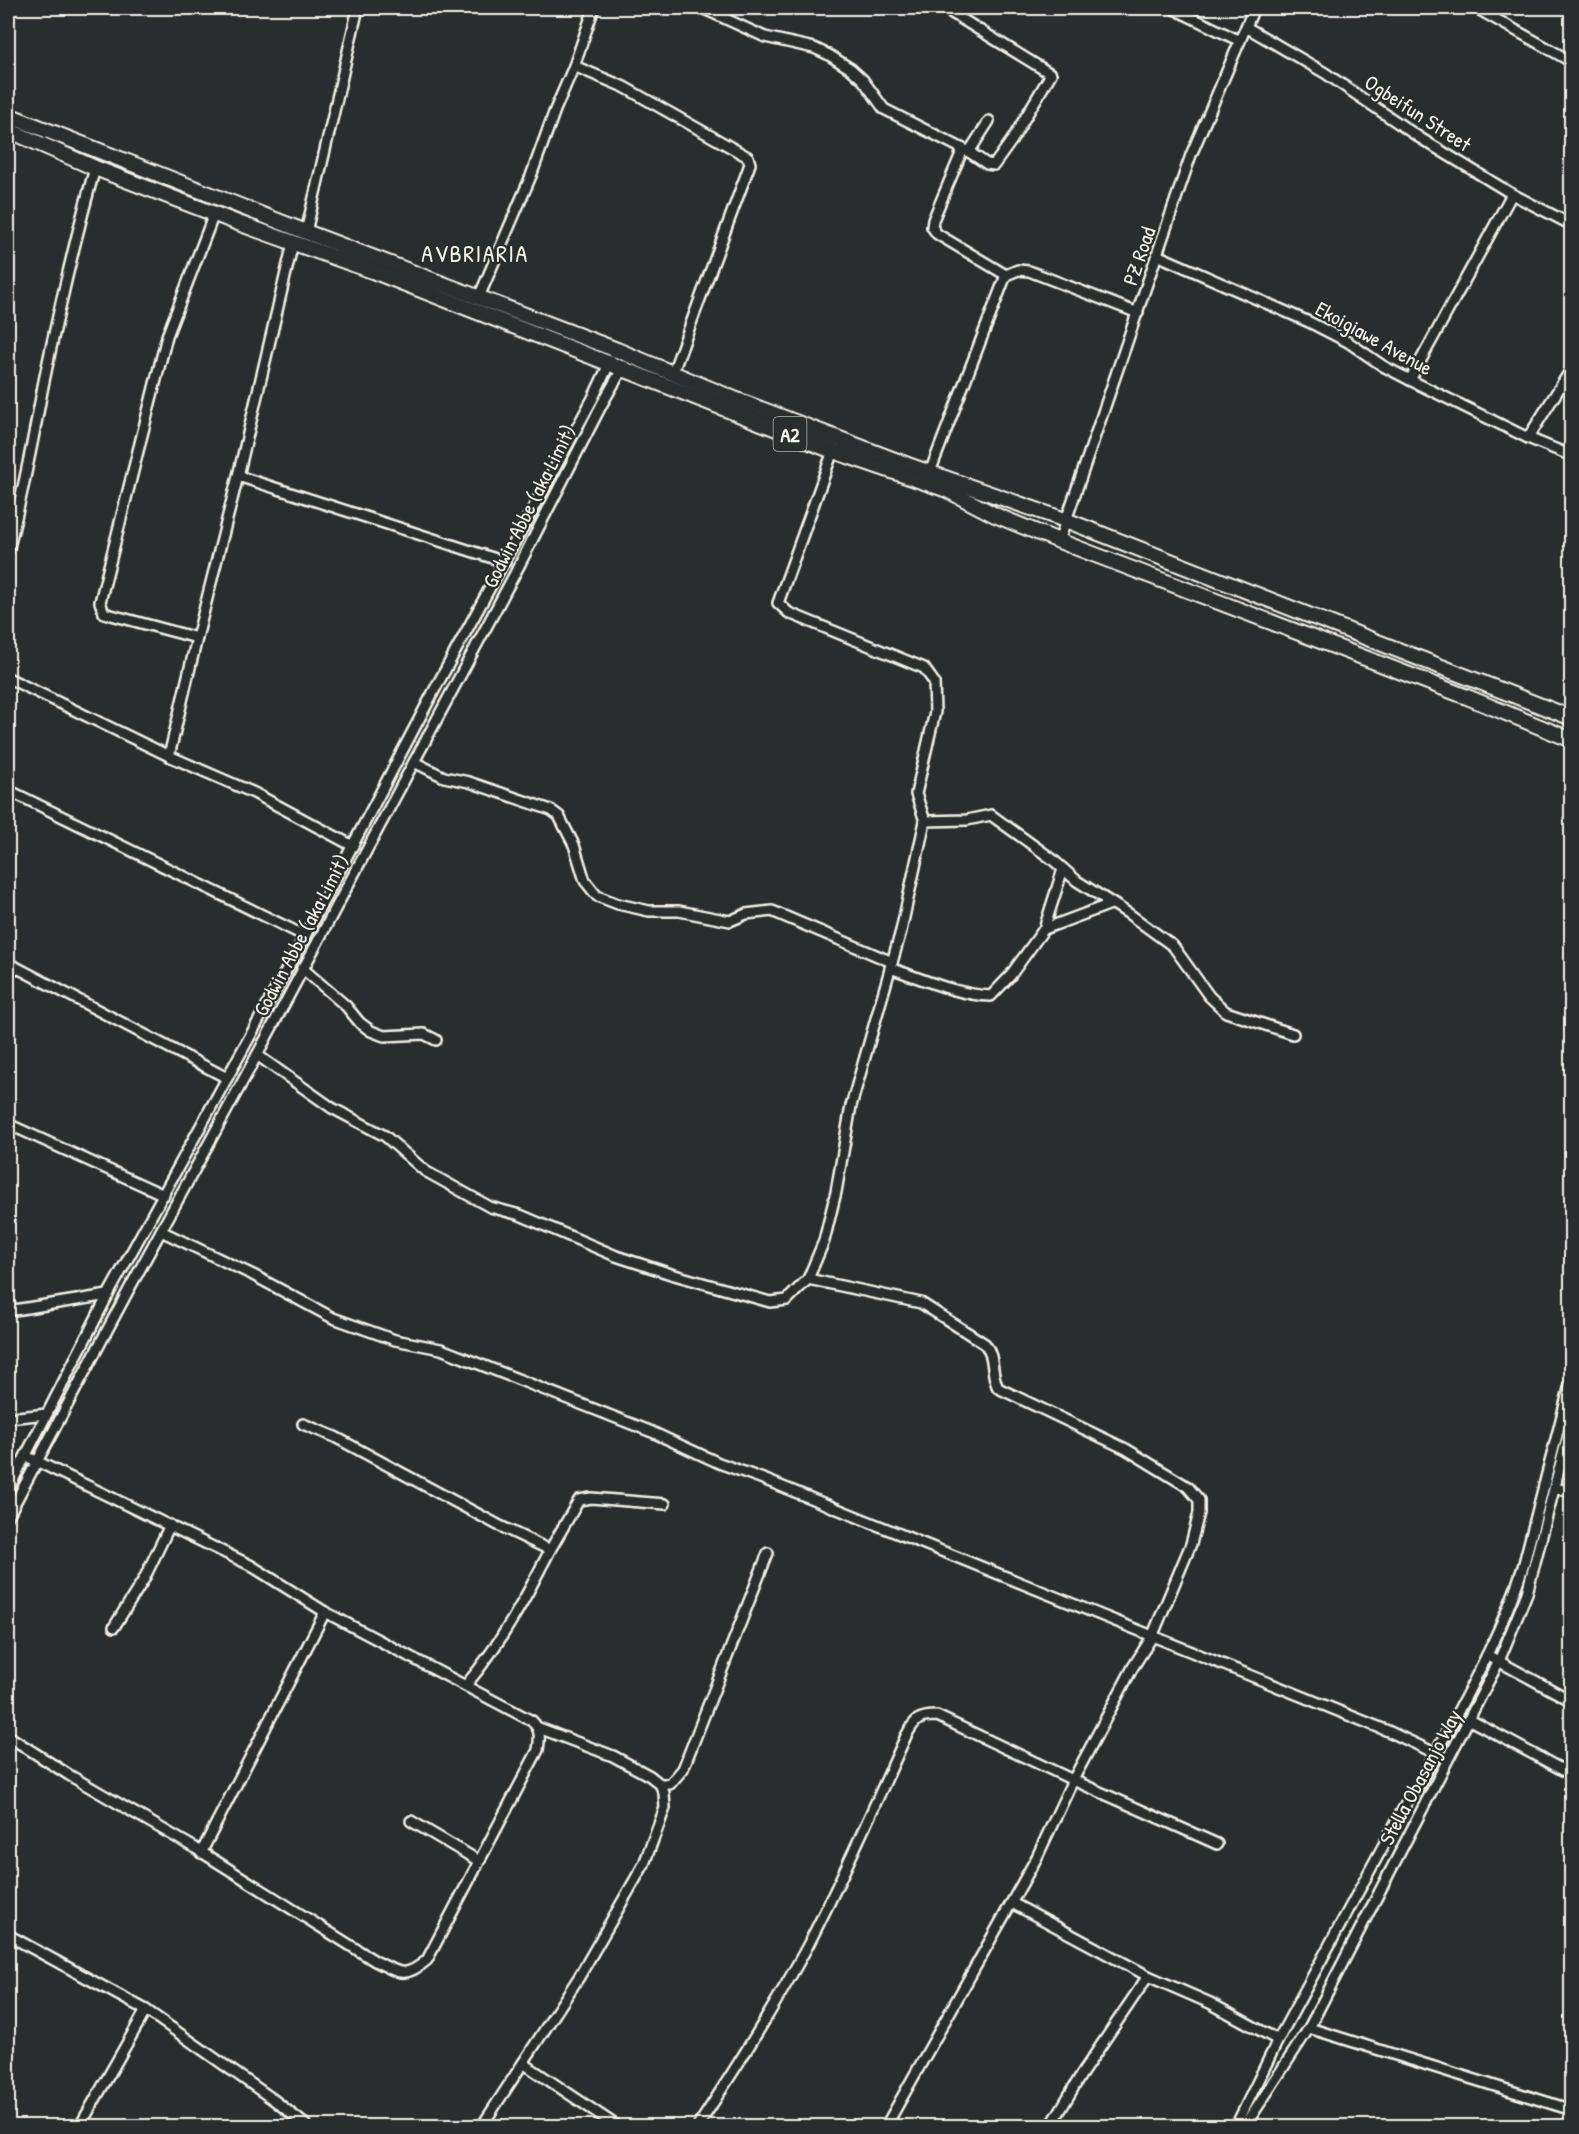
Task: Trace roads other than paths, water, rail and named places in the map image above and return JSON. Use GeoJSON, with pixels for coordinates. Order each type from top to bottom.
{"type":"FeatureCollection","features":[{"type":"Feature","properties":{"kind":"highway","name":"A2"},"geometry":{"type":"LineString","coordinates":[[8,115],[306,232],[623,352],[727,396],[1068,521],[1572,718]]}},
{"type":"Feature","properties":{"kind":"highway","name":"A2"},"geometry":{"type":"LineString","coordinates":[[8,130],[95,168],[214,214],[375,273],[833,451],[947,490],[995,515],[1059,542],[1467,697],[1572,740]]}},
{"type":"Feature","properties":{"kind":"street"},"geometry":{"type":"LineString","coordinates":[[306,232],[358,8]]}},
{"type":"Feature","properties":{"kind":"street"},"geometry":{"type":"LineString","coordinates":[[479,297],[531,176],[594,8]]}},
{"type":"Feature","properties":{"kind":"street"},"geometry":{"type":"LineString","coordinates":[[702,8],[765,37],[803,45],[829,55],[857,75],[884,109],[966,150],[987,165],[997,164],[1051,75],[947,10]]}},
{"type":"Feature","properties":{"kind":"street"},"geometry":{"type":"LineString","coordinates":[[1172,8],[1240,41]]}},
{"type":"Feature","properties":{"kind":"street","name":"PZ Road"},"geometry":{"type":"LineString","coordinates":[[1059,542],[1191,154],[1254,8]]}},
{"type":"Feature","properties":{"kind":"street"},"geometry":{"type":"LineString","coordinates":[[1476,8],[1572,62]]}},
{"type":"Feature","properties":{"kind":"street","name":"Ogbeifun Street"},"geometry":{"type":"LineString","coordinates":[[1246,27],[1325,73],[1420,138],[1512,194],[1572,225]]}},
{"type":"Feature","properties":{"kind":"street"},"geometry":{"type":"LineString","coordinates":[[574,66],[624,87],[748,157],[750,164],[673,372]]}},
{"type":"Feature","properties":{"kind":"street"},"geometry":{"type":"LineString","coordinates":[[989,122],[966,150],[933,220],[932,227],[937,234],[1006,274],[1018,270],[1029,271],[1138,313]]}},
{"type":"Feature","properties":{"kind":"street"},"geometry":{"type":"LineString","coordinates":[[8,551],[30,461],[67,281],[95,168]]}},
{"type":"Feature","properties":{"kind":"street"},"geometry":{"type":"LineString","coordinates":[[1410,380],[1512,194]]}},
{"type":"Feature","properties":{"kind":"street"},"geometry":{"type":"LineString","coordinates":[[196,638],[104,613],[100,602],[167,336],[214,214]]}},
{"type":"Feature","properties":{"kind":"street"},"geometry":{"type":"LineString","coordinates":[[169,756],[293,243]]}},
{"type":"Feature","properties":{"kind":"street","name":"Ekoigiawe Avenue"},"geometry":{"type":"LineString","coordinates":[[1157,255],[1309,322],[1348,342],[1383,366],[1410,380],[1528,438],[1572,456]]}},
{"type":"Feature","properties":{"kind":"street"},"geometry":{"type":"LineString","coordinates":[[930,472],[1006,274]]}},
{"type":"Feature","properties":{"kind":"street"},"geometry":{"type":"LineString","coordinates":[[616,366],[623,352]]}},
{"type":"Feature","properties":{"kind":"street"},"geometry":{"type":"LineString","coordinates":[[616,366],[623,352]]}},
{"type":"Feature","properties":{"kind":"street","name":"Godwin Abbe (aka Limit)"},"geometry":{"type":"LineString","coordinates":[[8,1490],[108,1295],[305,936],[436,687],[593,398],[616,366]]}},
{"type":"Feature","properties":{"kind":"street","name":"Godwin Abbe (aka Limit)"},"geometry":{"type":"LineString","coordinates":[[8,1516],[520,564],[602,404],[616,366]]}},
{"type":"Feature","properties":{"kind":"street"},"geometry":{"type":"LineString","coordinates":[[1528,438],[1572,368]]}},
{"type":"Feature","properties":{"kind":"street"},"geometry":{"type":"LineString","coordinates":[[257,1055],[332,1108],[385,1136],[425,1171],[490,1207],[520,1215],[616,1256],[770,1302],[787,1300],[808,1279],[824,1241],[836,1192],[851,1106],[891,965],[925,821],[916,794],[935,712],[934,682],[924,668],[789,613],[778,603],[833,451]]}},
{"type":"Feature","properties":{"kind":"street"},"geometry":{"type":"LineString","coordinates":[[238,476],[505,562]]}},
{"type":"Feature","properties":{"kind":"street"},"geometry":{"type":"LineString","coordinates":[[8,678],[169,756],[254,794],[352,846]]}},
{"type":"Feature","properties":{"kind":"street"},"geometry":{"type":"LineString","coordinates":[[414,762],[444,777],[469,782],[551,810],[559,816],[574,845],[585,881],[597,896],[618,904],[649,911],[679,911],[730,921],[746,914],[772,911],[891,965],[976,996],[991,996],[1010,976],[1044,929],[1063,869]]}},
{"type":"Feature","properties":{"kind":"street"},"geometry":{"type":"LineString","coordinates":[[8,790],[305,936]]}},
{"type":"Feature","properties":{"kind":"street"},"geometry":{"type":"LineString","coordinates":[[925,821],[967,820],[991,815],[1077,881],[1129,914],[1173,946],[1209,996],[1226,1012],[1293,1034]]}},
{"type":"Feature","properties":{"kind":"street"},"geometry":{"type":"LineString","coordinates":[[1044,929],[1111,904]]}},
{"type":"Feature","properties":{"kind":"street"},"geometry":{"type":"LineString","coordinates":[[8,963],[227,1078]]}},
{"type":"Feature","properties":{"kind":"street"},"geometry":{"type":"LineString","coordinates":[[302,968],[370,1031],[384,1036],[424,1034],[436,1040]]}},
{"type":"Feature","properties":{"kind":"street"},"geometry":{"type":"LineString","coordinates":[[8,1124],[164,1195]]}},
{"type":"Feature","properties":{"kind":"street"},"geometry":{"type":"LineString","coordinates":[[161,1231],[253,1275],[333,1318],[395,1340],[441,1349],[652,1432],[719,1463],[1388,1731],[1436,1753]]}},
{"type":"Feature","properties":{"kind":"street"},"geometry":{"type":"LineString","coordinates":[[808,1279],[921,1304],[985,1344],[991,1353],[994,1379],[998,1388],[1126,1449],[1188,1487],[1199,1500],[1199,1513],[1191,1544],[1152,1637],[1133,1667],[1073,1780],[1037,1857],[942,2023],[886,2127]]}},
{"type":"Feature","properties":{"kind":"street"},"geometry":{"type":"LineString","coordinates":[[8,1311],[108,1295]]}},
{"type":"Feature","properties":{"kind":"street"},"geometry":{"type":"LineString","coordinates":[[96,1320],[108,1327]]}},
{"type":"Feature","properties":{"kind":"street"},"geometry":{"type":"LineString","coordinates":[[1236,2127],[1278,2040],[1408,1800],[1417,1789],[1487,1655],[1515,1592],[1523,1567],[1572,1377]]}},
{"type":"Feature","properties":{"kind":"street"},"geometry":{"type":"LineString","coordinates":[[8,1418],[47,1414]]}},
{"type":"Feature","properties":{"kind":"street"},"geometry":{"type":"LineString","coordinates":[[303,1424],[335,1437],[498,1525],[550,1550]]}},
{"type":"Feature","properties":{"kind":"street","name":"Stella Obasanjo Way"},"geometry":{"type":"LineString","coordinates":[[1245,2127],[1309,2028],[1499,1661],[1527,1593],[1571,1426]]}},
{"type":"Feature","properties":{"kind":"street"},"geometry":{"type":"LineString","coordinates":[[26,1456],[250,1565],[325,1612],[466,1685],[532,1721],[539,1728],[613,1756],[660,1784],[664,1793],[665,1808],[644,1864],[579,1977],[482,2127]]}},
{"type":"Feature","properties":{"kind":"street"},"geometry":{"type":"LineString","coordinates":[[1555,1488],[1572,1492]]}},
{"type":"Feature","properties":{"kind":"street"},"geometry":{"type":"LineString","coordinates":[[466,1685],[490,1657],[579,1500],[591,1498],[664,1504]]}},
{"type":"Feature","properties":{"kind":"street"},"geometry":{"type":"LineString","coordinates":[[114,1627],[144,1579],[170,1526]]}},
{"type":"Feature","properties":{"kind":"street"},"geometry":{"type":"LineString","coordinates":[[660,1784],[670,1784],[683,1769],[768,1553]]}},
{"type":"Feature","properties":{"kind":"street"},"geometry":{"type":"LineString","coordinates":[[201,1853],[325,1612]]}},
{"type":"Feature","properties":{"kind":"street"},"geometry":{"type":"LineString","coordinates":[[1487,1655],[1572,1701]]}},
{"type":"Feature","properties":{"kind":"street"},"geometry":{"type":"LineString","coordinates":[[698,2127],[737,2066],[806,1948],[844,1872],[912,1724],[922,1716],[937,1716],[1073,1780],[1218,1844]]}},
{"type":"Feature","properties":{"kind":"street"},"geometry":{"type":"LineString","coordinates":[[1470,1720],[1572,1775]]}},
{"type":"Feature","properties":{"kind":"street"},"geometry":{"type":"LineString","coordinates":[[8,1736],[375,1960],[398,1972],[406,1973],[416,1969],[427,1960],[538,1750],[539,1728]]}},
{"type":"Feature","properties":{"kind":"street"},"geometry":{"type":"LineString","coordinates":[[411,1821],[479,1861]]}},
{"type":"Feature","properties":{"kind":"street"},"geometry":{"type":"LineString","coordinates":[[1012,1903],[1148,1976],[1210,2003],[1278,2040]]}},
{"type":"Feature","properties":{"kind":"street"},"geometry":{"type":"LineString","coordinates":[[8,1935],[146,2010],[274,2100],[307,2127]]}},
{"type":"Feature","properties":{"kind":"street"},"geometry":{"type":"LineString","coordinates":[[1051,2127],[1081,2075],[1148,1976]]}},
{"type":"Feature","properties":{"kind":"street"},"geometry":{"type":"LineString","coordinates":[[80,2127],[146,2010]]}},
{"type":"Feature","properties":{"kind":"street"},"geometry":{"type":"LineString","coordinates":[[1309,2028],[1572,2110]]}},
{"type":"Feature","properties":{"kind":"street"},"geometry":{"type":"LineString","coordinates":[[523,2063],[617,2127]]}},
{"type":"Feature","properties":{"kind":"district","name":"AVBRIARIA"},"geometry":{"type":"Point","coordinates":[475,253]}}]}
